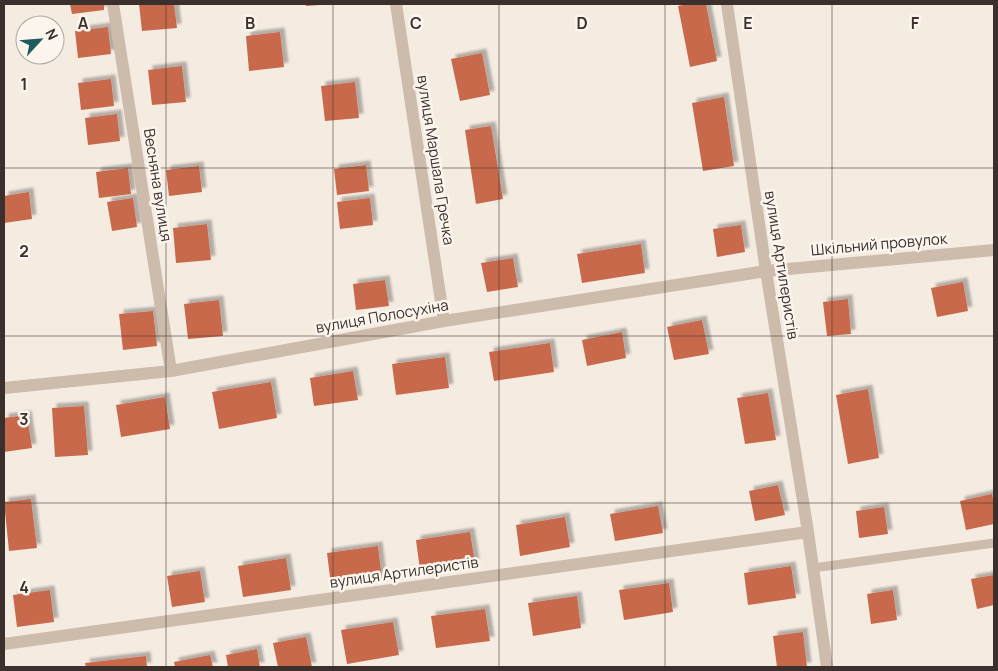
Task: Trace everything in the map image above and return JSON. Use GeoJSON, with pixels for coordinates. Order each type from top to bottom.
{"type":"FeatureCollection","features":[{"type":"Feature","properties":{"kind":"street","name":"Весняна вулиця"},"geometry":{"type":"LineString","coordinates":[[113,4],[171,371]]}},
{"type":"Feature","properties":{"kind":"street","name":"вулиця Маршала Гречка"},"geometry":{"type":"LineString","coordinates":[[396,4],[444,321]]}},
{"type":"Feature","properties":{"kind":"street","name":"вулиця Артилеристів"},"geometry":{"type":"LineString","coordinates":[[727,4],[827,667]]}},
{"type":"Feature","properties":{"kind":"street","name":"Шкільний провулок"},"geometry":{"type":"LineString","coordinates":[[766,271],[994,250]]}},
{"type":"Feature","properties":{"kind":"street","name":"вулиця Полосухіна"},"geometry":{"type":"LineString","coordinates":[[4,388],[171,371],[444,321],[766,271]]}},
{"type":"Feature","properties":{"kind":"street","name":"вулиця Артилеристів"},"geometry":{"type":"LineString","coordinates":[[4,644],[808,532]]}},
{"type":"Feature","properties":{"kind":"lane"},"geometry":{"type":"LineString","coordinates":[[813,568],[994,543]]}},
{"type":"Feature","properties":{"kind":"building"},"geometry":{"type":"Polygon","coordinates":[[[70,4],[104,4],[104,10],[72,14],[70,4]]]}},
{"type":"Feature","properties":{"kind":"building"},"geometry":{"type":"Polygon","coordinates":[[[139,4],[174,4],[177,28],[142,31],[139,4]]]}},
{"type":"Feature","properties":{"kind":"building"},"geometry":{"type":"Polygon","coordinates":[[[306,4],[319,4],[319,5],[306,6],[306,4]]]}},
{"type":"Feature","properties":{"kind":"building"},"geometry":{"type":"Polygon","coordinates":[[[706,4],[717,61],[690,67],[678,6],[706,4]]]}},
{"type":"Feature","properties":{"kind":"building"},"geometry":{"type":"Polygon","coordinates":[[[108,27],[111,54],[78,58],[75,31],[108,27]]]}},
{"type":"Feature","properties":{"kind":"building"},"geometry":{"type":"Polygon","coordinates":[[[280,32],[284,67],[249,71],[246,36],[280,32]]]}},
{"type":"Feature","properties":{"kind":"building"},"geometry":{"type":"Polygon","coordinates":[[[482,53],[490,95],[460,101],[451,59],[482,53]]]}},
{"type":"Feature","properties":{"kind":"building"},"geometry":{"type":"Polygon","coordinates":[[[182,66],[186,102],[152,105],[148,70],[182,66]]]}},
{"type":"Feature","properties":{"kind":"building"},"geometry":{"type":"Polygon","coordinates":[[[111,79],[114,106],[81,110],[78,83],[111,79]]]}},
{"type":"Feature","properties":{"kind":"building"},"geometry":{"type":"Polygon","coordinates":[[[355,82],[359,118],[325,121],[321,86],[355,82]]]}},
{"type":"Feature","properties":{"kind":"building"},"geometry":{"type":"Polygon","coordinates":[[[724,97],[734,166],[703,171],[692,103],[724,97]]]}},
{"type":"Feature","properties":{"kind":"building"},"geometry":{"type":"Polygon","coordinates":[[[117,114],[120,141],[88,145],[85,118],[117,114]]]}},
{"type":"Feature","properties":{"kind":"building"},"geometry":{"type":"Polygon","coordinates":[[[491,126],[503,199],[476,204],[465,130],[491,126]]]}},
{"type":"Feature","properties":{"kind":"building"},"geometry":{"type":"Polygon","coordinates":[[[366,165],[369,191],[337,195],[334,169],[366,165]]]}},
{"type":"Feature","properties":{"kind":"building"},"geometry":{"type":"Polygon","coordinates":[[[199,166],[202,192],[169,196],[166,170],[199,166]]]}},
{"type":"Feature","properties":{"kind":"building"},"geometry":{"type":"Polygon","coordinates":[[[128,168],[131,194],[99,198],[96,172],[128,168]]]}},
{"type":"Feature","properties":{"kind":"building"},"geometry":{"type":"Polygon","coordinates":[[[29,192],[32,219],[4,223],[4,196],[29,192]]]}},
{"type":"Feature","properties":{"kind":"building"},"geometry":{"type":"Polygon","coordinates":[[[133,198],[137,227],[112,231],[107,202],[133,198]]]}},
{"type":"Feature","properties":{"kind":"building"},"geometry":{"type":"Polygon","coordinates":[[[370,198],[373,225],[340,229],[337,202],[370,198]]]}},
{"type":"Feature","properties":{"kind":"building"},"geometry":{"type":"Polygon","coordinates":[[[207,224],[211,260],[176,263],[173,228],[207,224]]]}},
{"type":"Feature","properties":{"kind":"building"},"geometry":{"type":"Polygon","coordinates":[[[741,225],[745,252],[717,257],[713,229],[741,225]]]}},
{"type":"Feature","properties":{"kind":"building"},"geometry":{"type":"Polygon","coordinates":[[[641,244],[645,273],[582,283],[577,254],[641,244]]]}},
{"type":"Feature","properties":{"kind":"building"},"geometry":{"type":"Polygon","coordinates":[[[513,258],[518,287],[487,292],[481,263],[513,258]]]}},
{"type":"Feature","properties":{"kind":"building"},"geometry":{"type":"Polygon","coordinates":[[[385,280],[389,306],[356,310],[353,284],[385,280]]]}},
{"type":"Feature","properties":{"kind":"building"},"geometry":{"type":"Polygon","coordinates":[[[963,282],[968,311],[937,317],[931,288],[963,282]]]}},
{"type":"Feature","properties":{"kind":"building"},"geometry":{"type":"Polygon","coordinates":[[[848,299],[851,334],[827,336],[823,302],[848,299]]]}},
{"type":"Feature","properties":{"kind":"building"},"geometry":{"type":"Polygon","coordinates":[[[219,300],[223,336],[188,339],[184,304],[219,300]]]}},
{"type":"Feature","properties":{"kind":"building"},"geometry":{"type":"Polygon","coordinates":[[[153,311],[157,346],[123,350],[119,314],[153,311]]]}},
{"type":"Feature","properties":{"kind":"building"},"geometry":{"type":"Polygon","coordinates":[[[702,320],[709,354],[674,360],[667,327],[702,320]]]}},
{"type":"Feature","properties":{"kind":"building"},"geometry":{"type":"Polygon","coordinates":[[[622,332],[626,358],[587,366],[582,340],[622,332]]]}},
{"type":"Feature","properties":{"kind":"building"},"geometry":{"type":"Polygon","coordinates":[[[550,343],[554,372],[494,381],[489,352],[550,343]]]}},
{"type":"Feature","properties":{"kind":"building"},"geometry":{"type":"Polygon","coordinates":[[[445,357],[449,388],[396,395],[392,364],[445,357]]]}},
{"type":"Feature","properties":{"kind":"building"},"geometry":{"type":"Polygon","coordinates":[[[353,371],[358,400],[314,406],[310,378],[353,371]]]}},
{"type":"Feature","properties":{"kind":"building"},"geometry":{"type":"Polygon","coordinates":[[[271,382],[277,418],[219,429],[212,392],[271,382]]]}},
{"type":"Feature","properties":{"kind":"building"},"geometry":{"type":"Polygon","coordinates":[[[868,389],[879,458],[848,464],[836,395],[868,389]]]}},
{"type":"Feature","properties":{"kind":"building"},"geometry":{"type":"Polygon","coordinates":[[[768,393],[776,440],[745,444],[737,398],[768,393]]]}},
{"type":"Feature","properties":{"kind":"building"},"geometry":{"type":"Polygon","coordinates":[[[165,397],[170,429],[121,437],[116,405],[165,397]]]}},
{"type":"Feature","properties":{"kind":"building"},"geometry":{"type":"Polygon","coordinates":[[[84,406],[88,455],[55,457],[52,408],[84,406]]]}},
{"type":"Feature","properties":{"kind":"building"},"geometry":{"type":"Polygon","coordinates":[[[27,415],[32,448],[4,452],[4,418],[27,415]]]}},
{"type":"Feature","properties":{"kind":"building"},"geometry":{"type":"Polygon","coordinates":[[[778,485],[785,515],[755,521],[749,491],[778,485]]]}},
{"type":"Feature","properties":{"kind":"building"},"geometry":{"type":"Polygon","coordinates":[[[992,494],[994,524],[966,530],[960,501],[992,494]]]}},
{"type":"Feature","properties":{"kind":"building"},"geometry":{"type":"Polygon","coordinates":[[[31,499],[37,548],[9,551],[4,502],[31,499]]]}},
{"type":"Feature","properties":{"kind":"building"},"geometry":{"type":"Polygon","coordinates":[[[658,506],[663,533],[615,541],[610,514],[658,506]]]}},
{"type":"Feature","properties":{"kind":"building"},"geometry":{"type":"Polygon","coordinates":[[[884,507],[888,534],[859,538],[856,511],[884,507]]]}},
{"type":"Feature","properties":{"kind":"building"},"geometry":{"type":"Polygon","coordinates":[[[565,517],[570,547],[520,556],[516,525],[565,517]]]}},
{"type":"Feature","properties":{"kind":"building"},"geometry":{"type":"Polygon","coordinates":[[[470,532],[475,563],[420,570],[416,540],[470,532]]]}},
{"type":"Feature","properties":{"kind":"building"},"geometry":{"type":"Polygon","coordinates":[[[378,546],[382,579],[331,585],[327,553],[378,546]]]}},
{"type":"Feature","properties":{"kind":"building"},"geometry":{"type":"Polygon","coordinates":[[[286,558],[291,590],[243,597],[238,566],[286,558]]]}},
{"type":"Feature","properties":{"kind":"building"},"geometry":{"type":"Polygon","coordinates":[[[791,566],[796,598],[748,605],[744,573],[791,566]]]}},
{"type":"Feature","properties":{"kind":"building"},"geometry":{"type":"Polygon","coordinates":[[[200,571],[205,602],[172,607],[167,576],[200,571]]]}},
{"type":"Feature","properties":{"kind":"building"},"geometry":{"type":"Polygon","coordinates":[[[994,575],[994,605],[977,609],[971,579],[994,575]]]}},
{"type":"Feature","properties":{"kind":"building"},"geometry":{"type":"Polygon","coordinates":[[[669,583],[673,612],[624,620],[619,590],[669,583]]]}},
{"type":"Feature","properties":{"kind":"building"},"geometry":{"type":"Polygon","coordinates":[[[50,590],[54,622],[17,627],[13,595],[50,590]]]}},
{"type":"Feature","properties":{"kind":"building"},"geometry":{"type":"Polygon","coordinates":[[[893,590],[897,620],[871,624],[867,594],[893,590]]]}},
{"type":"Feature","properties":{"kind":"building"},"geometry":{"type":"Polygon","coordinates":[[[577,596],[581,628],[533,636],[528,603],[577,596]]]}},
{"type":"Feature","properties":{"kind":"building"},"geometry":{"type":"Polygon","coordinates":[[[485,609],[490,641],[436,648],[431,616],[485,609]]]}},
{"type":"Feature","properties":{"kind":"building"},"geometry":{"type":"Polygon","coordinates":[[[393,622],[399,655],[347,664],[341,630],[393,622]]]}},
{"type":"Feature","properties":{"kind":"building"},"geometry":{"type":"Polygon","coordinates":[[[803,632],[807,667],[777,667],[773,636],[803,632]]]}},
{"type":"Feature","properties":{"kind":"building"},"geometry":{"type":"Polygon","coordinates":[[[306,637],[312,667],[278,667],[273,643],[306,637]]]}},
{"type":"Feature","properties":{"kind":"building"},"geometry":{"type":"Polygon","coordinates":[[[257,649],[260,667],[228,667],[226,655],[257,649]]]}},
{"type":"Feature","properties":{"kind":"building"},"geometry":{"type":"Polygon","coordinates":[[[210,655],[213,667],[175,667],[174,662],[210,655]]]}},
{"type":"Feature","properties":{"kind":"building"},"geometry":{"type":"Polygon","coordinates":[[[146,656],[147,667],[86,667],[85,663],[146,656]]]}}]}
